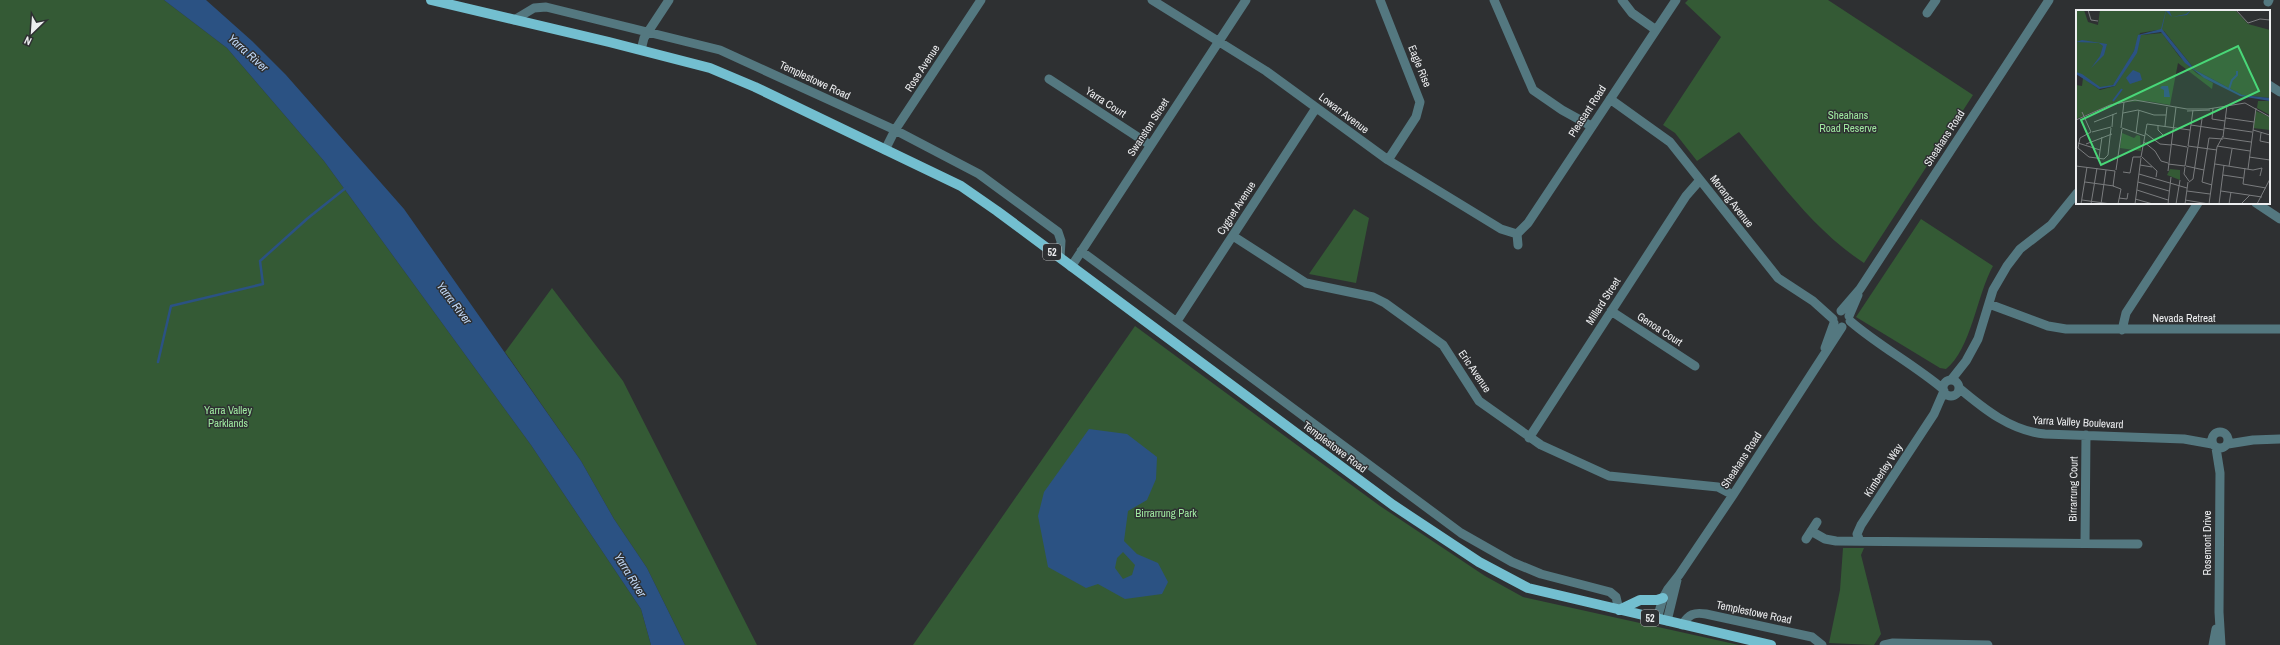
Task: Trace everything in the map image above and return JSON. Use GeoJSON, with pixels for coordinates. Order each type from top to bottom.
{"type":"FeatureCollection","features":[{"type":"Feature","properties":{"kind":"main road","name":"Templestowe Road"},"geometry":{"type":"LineString","coordinates":[[431,0],[465,4],[514,20],[710,68],[733,77],[961,186],[1393,505],[1454,547],[1506,578],[1528,588],[1771,645]]}},
{"type":"Feature","properties":{"kind":"main road"},"geometry":{"type":"LineString","coordinates":[[1619,610],[1640,600],[1657,600],[1663,598]]}},
{"type":"Feature","properties":{"kind":"street"},"geometry":{"type":"LineString","coordinates":[[641,50],[648,32],[669,0]]}},
{"type":"Feature","properties":{"kind":"street","name":"Rose Avenue"},"geometry":{"type":"LineString","coordinates":[[885,150],[895,130],[981,0]]}},
{"type":"Feature","properties":{"kind":"street","name":"Lowan Avenue"},"geometry":{"type":"LineString","coordinates":[[1152,0],[1266,71],[1388,160],[1501,229],[1516,234]]}},
{"type":"Feature","properties":{"kind":"street","name":"Swanston Street"},"geometry":{"type":"LineString","coordinates":[[1071,267],[1246,0]]}},
{"type":"Feature","properties":{"kind":"street","name":"Eagle Rise"},"geometry":{"type":"LineString","coordinates":[[1380,0],[1420,102],[1416,117],[1388,160]]}},
{"type":"Feature","properties":{"kind":"street"},"geometry":{"type":"LineString","coordinates":[[1494,0],[1533,90],[1590,129]]}},
{"type":"Feature","properties":{"kind":"street"},"geometry":{"type":"LineString","coordinates":[[1622,0],[1632,13],[1656,30]]}},
{"type":"Feature","properties":{"kind":"street","name":"Pleasant Road"},"geometry":{"type":"LineString","coordinates":[[1516,234],[1528,223],[1676,0]]}},
{"type":"Feature","properties":{"kind":"street"},"geometry":{"type":"LineString","coordinates":[[1924,0],[1934,3],[1927,13]]}},
{"type":"Feature","properties":{"kind":"street","name":"Sheahans Road"},"geometry":{"type":"LineString","coordinates":[[1822,356],[1836,316],[1860,290],[2049,0]]}},
{"type":"Feature","properties":{"kind":"street","name":"Templestowe Road"},"geometry":{"type":"LineString","coordinates":[[514,20],[529,10],[546,7],[720,50],[895,130],[979,174],[1058,232],[1061,241],[1060,258]]}},
{"type":"Feature","properties":{"kind":"street","name":"Yarra Court"},"geometry":{"type":"LineString","coordinates":[[1049,79],[1150,145]]}},
{"type":"Feature","properties":{"kind":"street","name":"Morang Avenue"},"geometry":{"type":"LineString","coordinates":[[1608,101],[1670,142],[1778,278],[1836,316]]}},
{"type":"Feature","properties":{"kind":"street","name":"Cygnet Avenue"},"geometry":{"type":"LineString","coordinates":[[1177,321],[1316,108]]}},
{"type":"Feature","properties":{"kind":"street","name":"Millard Street"},"geometry":{"type":"LineString","coordinates":[[1528,438],[1686,196],[1700,180]]}},
{"type":"Feature","properties":{"kind":"street"},"geometry":{"type":"LineString","coordinates":[[1836,316],[1951,388],[1982,330],[1989,304],[2001,274],[2013,256],[2051,225],[2076,194]]}},
{"type":"Feature","properties":{"kind":"street"},"geometry":{"type":"LineString","coordinates":[[2122,330],[2126,313],[2197,204]]}},
{"type":"Feature","properties":{"kind":"street"},"geometry":{"type":"LineString","coordinates":[[2258,204],[2280,219]]}},
{"type":"Feature","properties":{"kind":"street"},"geometry":{"type":"LineString","coordinates":[[1516,234],[1518,245]]}},
{"type":"Feature","properties":{"kind":"street","name":"Eric Avenue"},"geometry":{"type":"LineString","coordinates":[[1233,236],[1306,282],[1373,297],[1385,303],[1439,341],[1475,396],[1528,438],[1609,476],[1718,487],[1733,495]]}},
{"type":"Feature","properties":{"kind":"street","name":"Templestowe Road"},"geometry":{"type":"LineString","coordinates":[[1081,251],[1461,533],[1512,562],[1541,574],[1610,592],[1616,597],[1619,610]]}},
{"type":"Feature","properties":{"kind":"street","name":"Sheahans Road"},"geometry":{"type":"LineString","coordinates":[[1662,620],[1663,598],[1733,495],[1822,356],[1846,323],[1860,290]]}},
{"type":"Feature","properties":{"kind":"street","name":"Nevada Retreat"},"geometry":{"type":"LineString","coordinates":[[1989,304],[2056,328],[2122,330],[2280,329]]}},
{"type":"Feature","properties":{"kind":"street","name":"Genoa Court"},"geometry":{"type":"LineString","coordinates":[[1611,311],[1695,366]]}},
{"type":"Feature","properties":{"kind":"street"},"geometry":{"type":"LineString","coordinates":[[1836,316],[1846,312],[1846,323]]}},
{"type":"Feature","properties":{"kind":"street","name":"Yarra Valley Boulevard"},"geometry":{"type":"LineString","coordinates":[[1951,388],[2009,424],[2027,432],[2220,442],[2280,439]]}},
{"type":"Feature","properties":{"kind":"street","name":"Kimberley Way"},"geometry":{"type":"LineString","coordinates":[[1860,541],[1857,534],[1861,525],[1951,388]]}},
{"type":"Feature","properties":{"kind":"street","name":"Birrarrung Court"},"geometry":{"type":"LineString","coordinates":[[2085,543],[2086,435]]}},
{"type":"Feature","properties":{"kind":"street","name":"Rosemont Drive"},"geometry":{"type":"LineString","coordinates":[[2220,442],[2218,612],[2221,645]]}},
{"type":"Feature","properties":{"kind":"street"},"geometry":{"type":"LineString","coordinates":[[1817,522],[1809,535],[1829,540],[2138,544]]}},
{"type":"Feature","properties":{"kind":"street","name":"Sheahans Road"},"geometry":{"type":"LineString","coordinates":[[1662,620],[1679,575]]}},
{"type":"Feature","properties":{"kind":"street","name":"Rosemont Drive"},"geometry":{"type":"LineString","coordinates":[[2214,645],[2218,612]]}},
{"type":"Feature","properties":{"kind":"street","name":"Templestowe Road"},"geometry":{"type":"LineString","coordinates":[[1682,625],[1688,616],[1692,614],[1706,614],[1812,637],[1822,645]]}},
{"type":"Feature","properties":{"kind":"street"},"geometry":{"type":"LineString","coordinates":[[1884,645],[1893,643],[1988,645]]}},
{"type":"Feature","properties":{"kind":"green space","name":"Yarra Valley Parklands"},"geometry":{"type":"Polygon","coordinates":[[[0,0],[164,0],[227,48],[324,161],[531,445],[641,609],[651,645],[0,645],[0,0]]]}},
{"type":"Feature","properties":{"kind":"green space","name":"Sheahans Road Reserve"},"geometry":{"type":"Polygon","coordinates":[[[1688,0],[1828,0],[1973,95],[1864,263],[1828,235],[1812,219],[1739,132],[1697,161],[1675,133],[1663,125],[1721,37],[1685,3],[1688,0]]]}},
{"type":"Feature","properties":{"kind":"green space"},"geometry":{"type":"Polygon","coordinates":[[[1354,209],[1369,218],[1356,283],[1309,274],[1354,209]]]}},
{"type":"Feature","properties":{"kind":"green space"},"geometry":{"type":"Polygon","coordinates":[[[1921,219],[1993,266],[1982,291],[1973,321],[1962,349],[1955,360],[1946,369],[1940,368],[1856,317],[1921,219]]]}},
{"type":"Feature","properties":{"kind":"green space"},"geometry":{"type":"Polygon","coordinates":[[[552,288],[623,381],[757,645],[685,645],[647,568],[614,519],[581,461],[505,352],[552,288]]]}},
{"type":"Feature","properties":{"kind":"green space","name":"Birrarrung Park"},"geometry":{"type":"Polygon","coordinates":[[[1135,326],[1380,506],[1485,576],[1523,597],[1739,645],[913,645],[1135,326]]]}},
{"type":"Feature","properties":{"kind":"green space"},"geometry":{"type":"Polygon","coordinates":[[[1843,548],[1864,548],[1861,555],[1881,634],[1874,645],[1829,643],[1840,590],[1843,548]]]}},
{"type":"Feature","properties":{"kind":"water","name":"Yarra River"},"geometry":{"type":"Polygon","coordinates":[[[164,0],[206,0],[252,41],[286,75],[404,209],[581,461],[614,519],[647,568],[685,645],[651,645],[641,609],[531,445],[324,161],[227,48],[164,0]]]}},
{"type":"Feature","properties":{"kind":"water"},"geometry":{"type":"Polygon","coordinates":[[[1089,429],[1127,434],[1157,457],[1156,479],[1147,500],[1128,511],[1124,541],[1137,554],[1158,563],[1168,582],[1162,594],[1125,599],[1098,584],[1086,588],[1048,567],[1038,516],[1044,492],[1089,429]],[[1123,552],[1117,558],[1115,568],[1123,579],[1132,575],[1135,565],[1123,552]]]}},
{"type":"Feature","properties":{"kind":"waterway"},"geometry":{"type":"LineString","coordinates":[[158,362],[171,306],[263,284],[260,261],[308,218],[347,187]]}}]}
